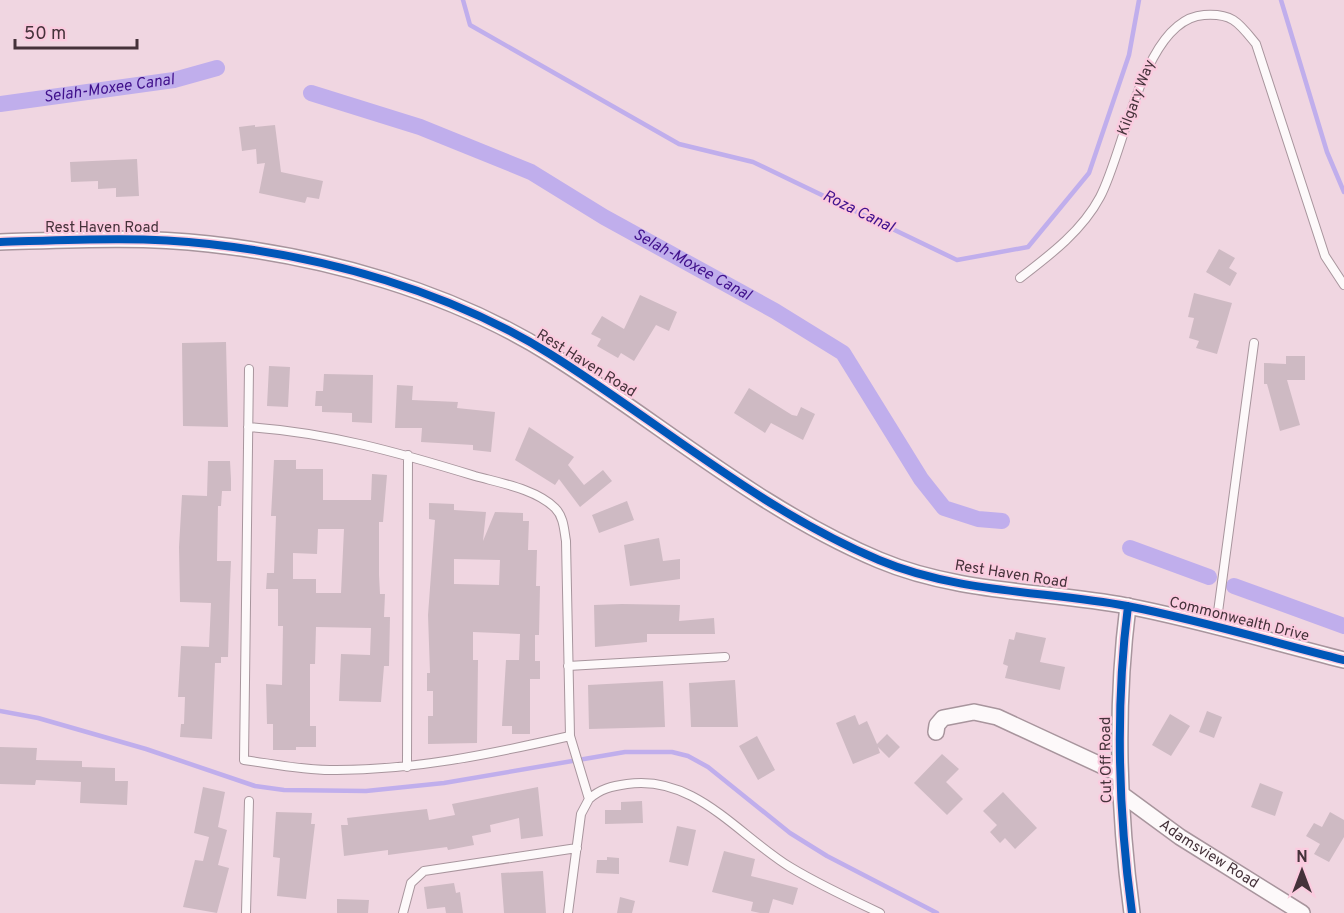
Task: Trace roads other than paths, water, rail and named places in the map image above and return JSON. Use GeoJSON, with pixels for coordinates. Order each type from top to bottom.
{"type":"FeatureCollection","features":[{"type":"Feature","properties":{"kind":"street","name":"Rest Haven Road"},"geometry":{"type":"LineString","coordinates":[[0,242],[125,240],[206,243],[340,267],[426,295],[547,352],[755,491],[837,542],[885,562],[936,577],[1008,590],[1128,606]]}},
{"type":"Feature","properties":{"kind":"street","name":"Commonwealth Drive"},"geometry":{"type":"LineString","coordinates":[[1128,606],[1344,660]]}},
{"type":"Feature","properties":{"kind":"street","name":"Cut Off Road"},"geometry":{"type":"LineString","coordinates":[[1128,606],[1120,667],[1120,793],[1132,913]]}},
{"type":"Feature","properties":{"kind":"street"},"geometry":{"type":"LineString","coordinates":[[936,732],[937,725],[943,718],[974,712],[997,717],[1120,774]]}},
{"type":"Feature","properties":{"kind":"street","name":"Adamsview Road"},"geometry":{"type":"LineString","coordinates":[[1120,793],[1180,837],[1302,913]]}},
{"type":"Feature","properties":{"kind":"lane","name":"Kilgary Way"},"geometry":{"type":"LineString","coordinates":[[1020,278],[1069,239],[1100,197],[1155,52],[1178,23],[1197,15],[1222,14],[1241,26],[1256,44],[1325,256],[1344,285]]}},
{"type":"Feature","properties":{"kind":"lane"},"geometry":{"type":"LineString","coordinates":[[1215,628],[1254,343]]}},
{"type":"Feature","properties":{"kind":"lane"},"geometry":{"type":"LineString","coordinates":[[249,369],[244,760],[328,770],[407,767],[570,736]]}},
{"type":"Feature","properties":{"kind":"lane"},"geometry":{"type":"LineString","coordinates":[[248,427],[329,435],[408,455],[513,487],[544,500],[560,513],[566,542],[570,736],[589,798]]}},
{"type":"Feature","properties":{"kind":"lane"},"geometry":{"type":"LineString","coordinates":[[407,767],[408,455]]}},
{"type":"Feature","properties":{"kind":"lane"},"geometry":{"type":"LineString","coordinates":[[568,666],[725,657]]}},
{"type":"Feature","properties":{"kind":"lane"},"geometry":{"type":"LineString","coordinates":[[568,913],[581,814],[589,798],[605,788],[639,782],[673,786],[709,807],[790,867],[880,913]]}},
{"type":"Feature","properties":{"kind":"lane"},"geometry":{"type":"LineString","coordinates":[[246,913],[249,801]]}},
{"type":"Feature","properties":{"kind":"lane"},"geometry":{"type":"LineString","coordinates":[[403,913],[411,883],[424,871],[577,848]]}},
{"type":"Feature","properties":{"kind":"waterway","name":"Roza Canal"},"geometry":{"type":"LineString","coordinates":[[463,0],[470,25],[679,144],[753,162],[957,260],[1028,247],[1089,173],[1129,55],[1139,0]]}},
{"type":"Feature","properties":{"kind":"waterway","name":"Roza Canal"},"geometry":{"type":"LineString","coordinates":[[1281,0],[1327,152],[1344,192]]}},
{"type":"Feature","properties":{"kind":"waterway","name":"Selah-Moxee Canal"},"geometry":{"type":"LineString","coordinates":[[0,104],[174,80],[217,68]]}},
{"type":"Feature","properties":{"kind":"waterway","name":"Selah-Moxee Canal"},"geometry":{"type":"LineString","coordinates":[[311,93],[420,127],[531,172],[604,217],[775,311],[843,353],[921,479],[944,508],[978,519],[1002,521]]}},
{"type":"Feature","properties":{"kind":"waterway","name":"Selah-Moxee Canal"},"geometry":{"type":"LineString","coordinates":[[1130,548],[1209,577]]}},
{"type":"Feature","properties":{"kind":"waterway","name":"Selah-Moxee Canal"},"geometry":{"type":"LineString","coordinates":[[1234,586],[1344,626]]}},
{"type":"Feature","properties":{"kind":"waterway"},"geometry":{"type":"LineString","coordinates":[[0,711],[38,718],[146,749],[255,786],[284,790],[366,791],[444,783],[625,752],[672,752],[688,756],[708,767],[790,833],[827,856],[937,913]]}}]}
